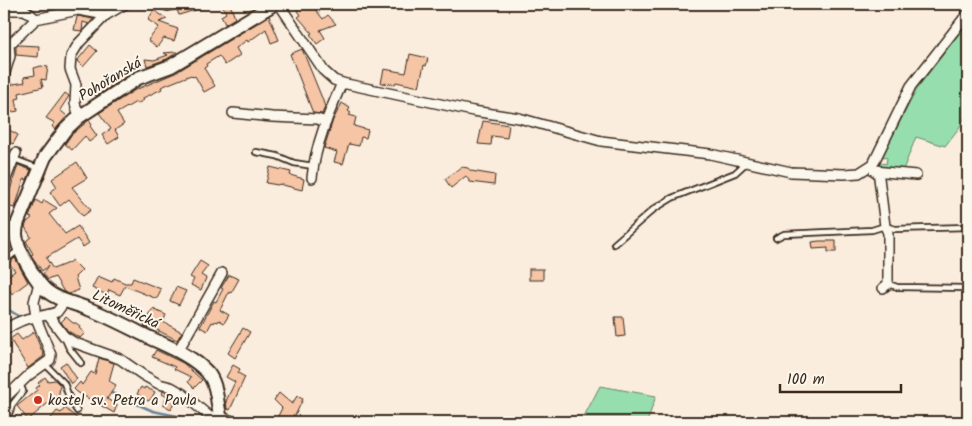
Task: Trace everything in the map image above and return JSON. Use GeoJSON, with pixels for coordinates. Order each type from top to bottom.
{"type":"FeatureCollection","features":[{"type":"Feature","properties":{"kind":"street"},"geometry":{"type":"LineString","coordinates":[[78,117],[75,103],[76,85],[70,69],[73,51],[106,15],[124,4]]}},
{"type":"Feature","properties":{"kind":"street"},"geometry":{"type":"LineString","coordinates":[[161,4],[168,6],[176,4]]}},
{"type":"Feature","properties":{"kind":"street"},"geometry":{"type":"LineString","coordinates":[[279,4],[324,71],[334,80],[342,83],[473,111],[519,118],[601,141],[710,154],[792,172],[844,174],[878,170],[916,175]]}},
{"type":"Feature","properties":{"kind":"street","name":"Pohořanská"},"geometry":{"type":"LineString","coordinates":[[10,229],[18,222],[40,168],[52,145],[78,117],[138,78],[171,66],[268,5]]}},
{"type":"Feature","properties":{"kind":"street"},"geometry":{"type":"LineString","coordinates":[[4,76],[10,56],[9,45],[36,19],[78,7],[106,15]]}},
{"type":"Feature","properties":{"kind":"street"},"geometry":{"type":"LineString","coordinates":[[4,10],[25,10],[36,19]]}},
{"type":"Feature","properties":{"kind":"street"},"geometry":{"type":"LineString","coordinates":[[859,173],[873,164],[911,86],[968,13]]}},
{"type":"Feature","properties":{"kind":"street"},"geometry":{"type":"LineString","coordinates":[[312,178],[313,166],[326,122],[342,83]]}},
{"type":"Feature","properties":{"kind":"street"},"geometry":{"type":"LineString","coordinates":[[233,113],[317,119],[326,122]]}},
{"type":"Feature","properties":{"kind":"street"},"geometry":{"type":"LineString","coordinates":[[4,184],[15,156]]}},
{"type":"Feature","properties":{"kind":"street"},"geometry":{"type":"LineString","coordinates":[[878,170],[888,233],[886,286]]}},
{"type":"Feature","properties":{"kind":"street","name":"Litoměřická"},"geometry":{"type":"LineString","coordinates":[[10,229],[38,283],[47,292],[65,301],[103,314],[192,359],[211,378],[225,421]]}},
{"type":"Feature","properties":{"kind":"street"},"geometry":{"type":"LineString","coordinates":[[178,352],[222,274]]}},
{"type":"Feature","properties":{"kind":"street"},"geometry":{"type":"LineString","coordinates":[[4,399],[29,375],[50,360],[51,350],[40,331],[36,318],[34,302],[38,283]]}},
{"type":"Feature","properties":{"kind":"street"},"geometry":{"type":"LineString","coordinates":[[4,332],[17,322],[57,312],[65,301]]}},
{"type":"Feature","properties":{"kind":"street"},"geometry":{"type":"LineString","coordinates":[[48,315],[64,336]]}},
{"type":"Feature","properties":{"kind":"street","name":"Litoměřická"},"geometry":{"type":"LineString","coordinates":[[64,336],[85,348],[120,359],[143,375],[183,394],[210,417],[225,421]]}},
{"type":"Feature","properties":{"kind":"lane"},"geometry":{"type":"LineString","coordinates":[[256,152],[277,156],[294,164],[313,166]]}},
{"type":"Feature","properties":{"kind":"lane"},"geometry":{"type":"LineString","coordinates":[[15,156],[40,168]]}},
{"type":"Feature","properties":{"kind":"lane"},"geometry":{"type":"LineString","coordinates":[[614,244],[654,209],[672,198],[735,173],[747,162]]}},
{"type":"Feature","properties":{"kind":"lane"},"geometry":{"type":"LineString","coordinates":[[776,238],[784,234],[872,230],[886,226],[895,229],[968,227]]}},
{"type":"Feature","properties":{"kind":"lane"},"geometry":{"type":"LineString","coordinates":[[4,261],[20,249]]}},
{"type":"Feature","properties":{"kind":"lane"},"geometry":{"type":"LineString","coordinates":[[886,286],[968,288]]}},
{"type":"Feature","properties":{"kind":"lane"},"geometry":{"type":"LineString","coordinates":[[64,336],[69,348],[81,364]]}},
{"type":"Feature","properties":{"kind":"lane"},"geometry":{"type":"LineString","coordinates":[[45,364],[64,383],[70,400],[77,411]]}},
{"type":"Feature","properties":{"kind":"lane"},"geometry":{"type":"LineString","coordinates":[[4,418],[8,417],[12,405],[23,391],[20,384]]}},
{"type":"Feature","properties":{"kind":"green space"},"geometry":{"type":"Polygon","coordinates":[[[968,22],[968,112],[959,128],[945,146],[916,137],[903,170],[876,168],[879,162],[886,164],[887,158],[882,156],[918,87],[968,22]]]}},
{"type":"Feature","properties":{"kind":"green space"},"geometry":{"type":"Polygon","coordinates":[[[600,386],[656,396],[647,422],[581,422],[600,386]]]}},
{"type":"Feature","properties":{"kind":"building"},"geometry":{"type":"Polygon","coordinates":[[[190,4],[212,5],[179,15],[177,10],[182,6],[190,4]]]}},
{"type":"Feature","properties":{"kind":"building"},"geometry":{"type":"Polygon","coordinates":[[[222,4],[230,4],[235,18],[225,24],[221,16],[226,13],[222,4]]]}},
{"type":"Feature","properties":{"kind":"building"},"geometry":{"type":"Polygon","coordinates":[[[293,4],[305,4],[309,8],[312,5],[323,19],[328,15],[336,24],[320,30],[325,38],[317,44],[310,34],[312,33],[298,17],[301,15],[293,4]]]}},
{"type":"Feature","properties":{"kind":"building"},"geometry":{"type":"Polygon","coordinates":[[[154,10],[167,19],[159,22],[178,29],[174,41],[164,38],[157,47],[148,40],[159,27],[148,20],[154,10]]]}},
{"type":"Feature","properties":{"kind":"building"},"geometry":{"type":"Polygon","coordinates":[[[269,16],[279,40],[271,43],[266,29],[236,48],[240,55],[225,65],[219,56],[206,64],[207,66],[204,68],[215,86],[204,92],[195,76],[191,75],[161,87],[162,89],[143,98],[144,100],[137,104],[136,102],[117,113],[124,124],[115,130],[119,137],[108,144],[102,135],[111,129],[99,113],[135,90],[175,73],[269,16]]]}},
{"type":"Feature","properties":{"kind":"building"},"geometry":{"type":"Polygon","coordinates":[[[77,17],[93,19],[89,24],[83,22],[82,31],[74,30],[77,17]]]}},
{"type":"Feature","properties":{"kind":"building"},"geometry":{"type":"Polygon","coordinates":[[[18,45],[39,46],[38,57],[16,55],[16,47],[18,45]]]}},
{"type":"Feature","properties":{"kind":"building"},"geometry":{"type":"Polygon","coordinates":[[[90,45],[97,51],[83,67],[77,61],[90,45]]]}},
{"type":"Feature","properties":{"kind":"building"},"geometry":{"type":"Polygon","coordinates":[[[302,49],[325,107],[322,114],[313,113],[290,54],[302,49]]]}},
{"type":"Feature","properties":{"kind":"building"},"geometry":{"type":"Polygon","coordinates":[[[178,52],[167,59],[147,66],[145,59],[154,60],[168,55],[164,53],[178,52]]]}},
{"type":"Feature","properties":{"kind":"building"},"geometry":{"type":"Polygon","coordinates":[[[410,54],[428,58],[426,66],[424,65],[419,87],[396,82],[395,84],[381,83],[384,69],[406,73],[410,54]]]}},
{"type":"Feature","properties":{"kind":"building"},"geometry":{"type":"Polygon","coordinates":[[[48,67],[46,80],[41,79],[43,87],[19,93],[20,98],[16,99],[18,111],[7,113],[5,105],[4,107],[4,82],[8,85],[25,82],[24,77],[35,75],[34,68],[48,67]]]}},
{"type":"Feature","properties":{"kind":"building"},"geometry":{"type":"Polygon","coordinates":[[[125,70],[128,75],[96,96],[94,93],[106,83],[104,81],[115,73],[117,76],[120,76],[125,70]]]}},
{"type":"Feature","properties":{"kind":"building"},"geometry":{"type":"Polygon","coordinates":[[[65,93],[69,96],[60,110],[67,116],[55,130],[52,126],[55,123],[46,118],[65,93]]]}},
{"type":"Feature","properties":{"kind":"building"},"geometry":{"type":"Polygon","coordinates":[[[342,103],[350,108],[348,111],[351,113],[349,115],[356,117],[354,126],[368,130],[366,138],[361,137],[359,146],[349,144],[343,164],[334,162],[337,152],[324,148],[333,120],[342,103]]]}},
{"type":"Feature","properties":{"kind":"building"},"geometry":{"type":"Polygon","coordinates":[[[89,120],[92,125],[90,126],[97,136],[89,142],[85,136],[72,150],[65,144],[71,135],[89,120]]]}},
{"type":"Feature","properties":{"kind":"building"},"geometry":{"type":"Polygon","coordinates":[[[483,121],[509,125],[507,138],[492,136],[491,145],[478,144],[483,121]]]}},
{"type":"Feature","properties":{"kind":"building"},"geometry":{"type":"Polygon","coordinates":[[[4,127],[18,135],[13,144],[4,139],[4,127]]]}},
{"type":"Feature","properties":{"kind":"building"},"geometry":{"type":"Polygon","coordinates":[[[77,162],[87,178],[72,187],[91,210],[83,216],[69,199],[60,206],[50,192],[57,187],[52,179],[77,162]]]}},
{"type":"Feature","properties":{"kind":"building"},"geometry":{"type":"Polygon","coordinates":[[[18,165],[31,170],[27,180],[24,179],[15,208],[5,206],[18,165]]]}},
{"type":"Feature","properties":{"kind":"building"},"geometry":{"type":"Polygon","coordinates":[[[270,167],[291,172],[290,175],[304,179],[302,190],[266,183],[270,167]]]}},
{"type":"Feature","properties":{"kind":"building"},"geometry":{"type":"Polygon","coordinates":[[[462,167],[468,168],[471,171],[495,175],[494,185],[470,182],[466,176],[451,188],[445,179],[462,167]]]}},
{"type":"Feature","properties":{"kind":"building"},"geometry":{"type":"Polygon","coordinates":[[[36,200],[42,204],[44,200],[57,208],[49,214],[65,234],[78,226],[89,243],[83,247],[77,239],[46,258],[53,269],[72,260],[82,270],[75,277],[79,290],[69,294],[64,292],[55,277],[47,280],[43,274],[48,266],[42,271],[31,255],[33,254],[26,241],[31,237],[25,227],[32,218],[29,217],[36,200]]]}},
{"type":"Feature","properties":{"kind":"building"},"geometry":{"type":"Polygon","coordinates":[[[836,241],[836,252],[828,252],[828,248],[813,249],[812,242],[836,241]]]}},
{"type":"Feature","properties":{"kind":"building"},"geometry":{"type":"Polygon","coordinates":[[[15,258],[28,282],[12,294],[5,278],[15,271],[9,263],[15,258]]]}},
{"type":"Feature","properties":{"kind":"building"},"geometry":{"type":"Polygon","coordinates":[[[200,261],[208,266],[201,275],[206,278],[201,290],[191,285],[194,279],[190,277],[200,261]]]}},
{"type":"Feature","properties":{"kind":"building"},"geometry":{"type":"Polygon","coordinates":[[[529,269],[543,269],[543,280],[529,280],[529,269]]]}},
{"type":"Feature","properties":{"kind":"building"},"geometry":{"type":"Polygon","coordinates":[[[229,275],[239,279],[231,293],[229,292],[220,310],[229,315],[224,323],[219,320],[218,322],[212,322],[207,331],[200,327],[214,301],[216,302],[223,289],[221,288],[229,275]]]}},
{"type":"Feature","properties":{"kind":"building"},"geometry":{"type":"Polygon","coordinates":[[[98,276],[112,282],[114,278],[125,283],[131,283],[133,278],[161,289],[157,299],[125,286],[120,295],[109,290],[107,295],[92,288],[98,276]]]}},
{"type":"Feature","properties":{"kind":"building"},"geometry":{"type":"Polygon","coordinates":[[[176,287],[186,291],[179,305],[170,301],[176,287]]]}},
{"type":"Feature","properties":{"kind":"building"},"geometry":{"type":"Polygon","coordinates":[[[153,309],[166,315],[163,322],[182,332],[177,340],[155,329],[144,326],[153,309]]]}},
{"type":"Feature","properties":{"kind":"building"},"geometry":{"type":"Polygon","coordinates":[[[66,317],[80,326],[79,328],[85,333],[80,338],[68,331],[61,322],[66,317]]]}},
{"type":"Feature","properties":{"kind":"building"},"geometry":{"type":"Polygon","coordinates":[[[615,317],[623,317],[625,336],[617,337],[615,317]]]}},
{"type":"Feature","properties":{"kind":"building"},"geometry":{"type":"Polygon","coordinates":[[[243,328],[250,332],[235,358],[228,353],[243,328]]]}},
{"type":"Feature","properties":{"kind":"building"},"geometry":{"type":"Polygon","coordinates":[[[34,332],[44,356],[28,368],[10,339],[17,334],[22,340],[34,332]]]}},
{"type":"Feature","properties":{"kind":"building"},"geometry":{"type":"Polygon","coordinates":[[[156,350],[183,363],[202,380],[194,388],[188,382],[191,377],[174,369],[175,367],[152,357],[156,350]]]}},
{"type":"Feature","properties":{"kind":"building"},"geometry":{"type":"Polygon","coordinates":[[[99,358],[114,363],[109,381],[116,385],[107,399],[117,405],[114,413],[74,389],[80,382],[82,385],[91,372],[95,374],[99,358]]]}},
{"type":"Feature","properties":{"kind":"building"},"geometry":{"type":"Polygon","coordinates":[[[66,362],[77,379],[71,384],[60,366],[66,362]]]}},
{"type":"Feature","properties":{"kind":"building"},"geometry":{"type":"Polygon","coordinates":[[[233,365],[240,369],[238,373],[245,377],[230,410],[227,409],[226,401],[235,382],[226,377],[233,365]]]}},
{"type":"Feature","properties":{"kind":"building","name":"kostel sv. Petra a Pavla"},"geometry":{"type":"Polygon","coordinates":[[[45,377],[48,381],[55,380],[60,385],[59,394],[28,420],[17,406],[37,390],[36,388],[40,385],[38,383],[45,377]]]}},
{"type":"Feature","properties":{"kind":"building"},"geometry":{"type":"Polygon","coordinates":[[[141,387],[155,392],[148,401],[137,394],[141,387]]]}},
{"type":"Feature","properties":{"kind":"building"},"geometry":{"type":"Polygon","coordinates":[[[163,391],[176,397],[171,409],[163,405],[167,397],[162,394],[163,391]]]}},
{"type":"Feature","properties":{"kind":"building"},"geometry":{"type":"Polygon","coordinates":[[[279,393],[292,404],[297,396],[303,399],[292,422],[275,422],[282,408],[274,400],[279,393]]]}},
{"type":"Feature","properties":{"kind":"building"},"geometry":{"type":"Polygon","coordinates":[[[65,408],[81,422],[48,422],[57,411],[61,413],[65,408]]]}},
{"type":"Feature","properties":{"kind":"waterway"},"geometry":{"type":"LineString","coordinates":[[4,307],[17,315]]}},
{"type":"Feature","properties":{"kind":"waterway"},"geometry":{"type":"LineString","coordinates":[[109,392],[153,411],[205,422]]}},
{"type":"Feature","properties":{"kind":"place","name":"kostel sv. Petra a Pavla"},"geometry":{"type":"Point","coordinates":[38,400]}}]}
